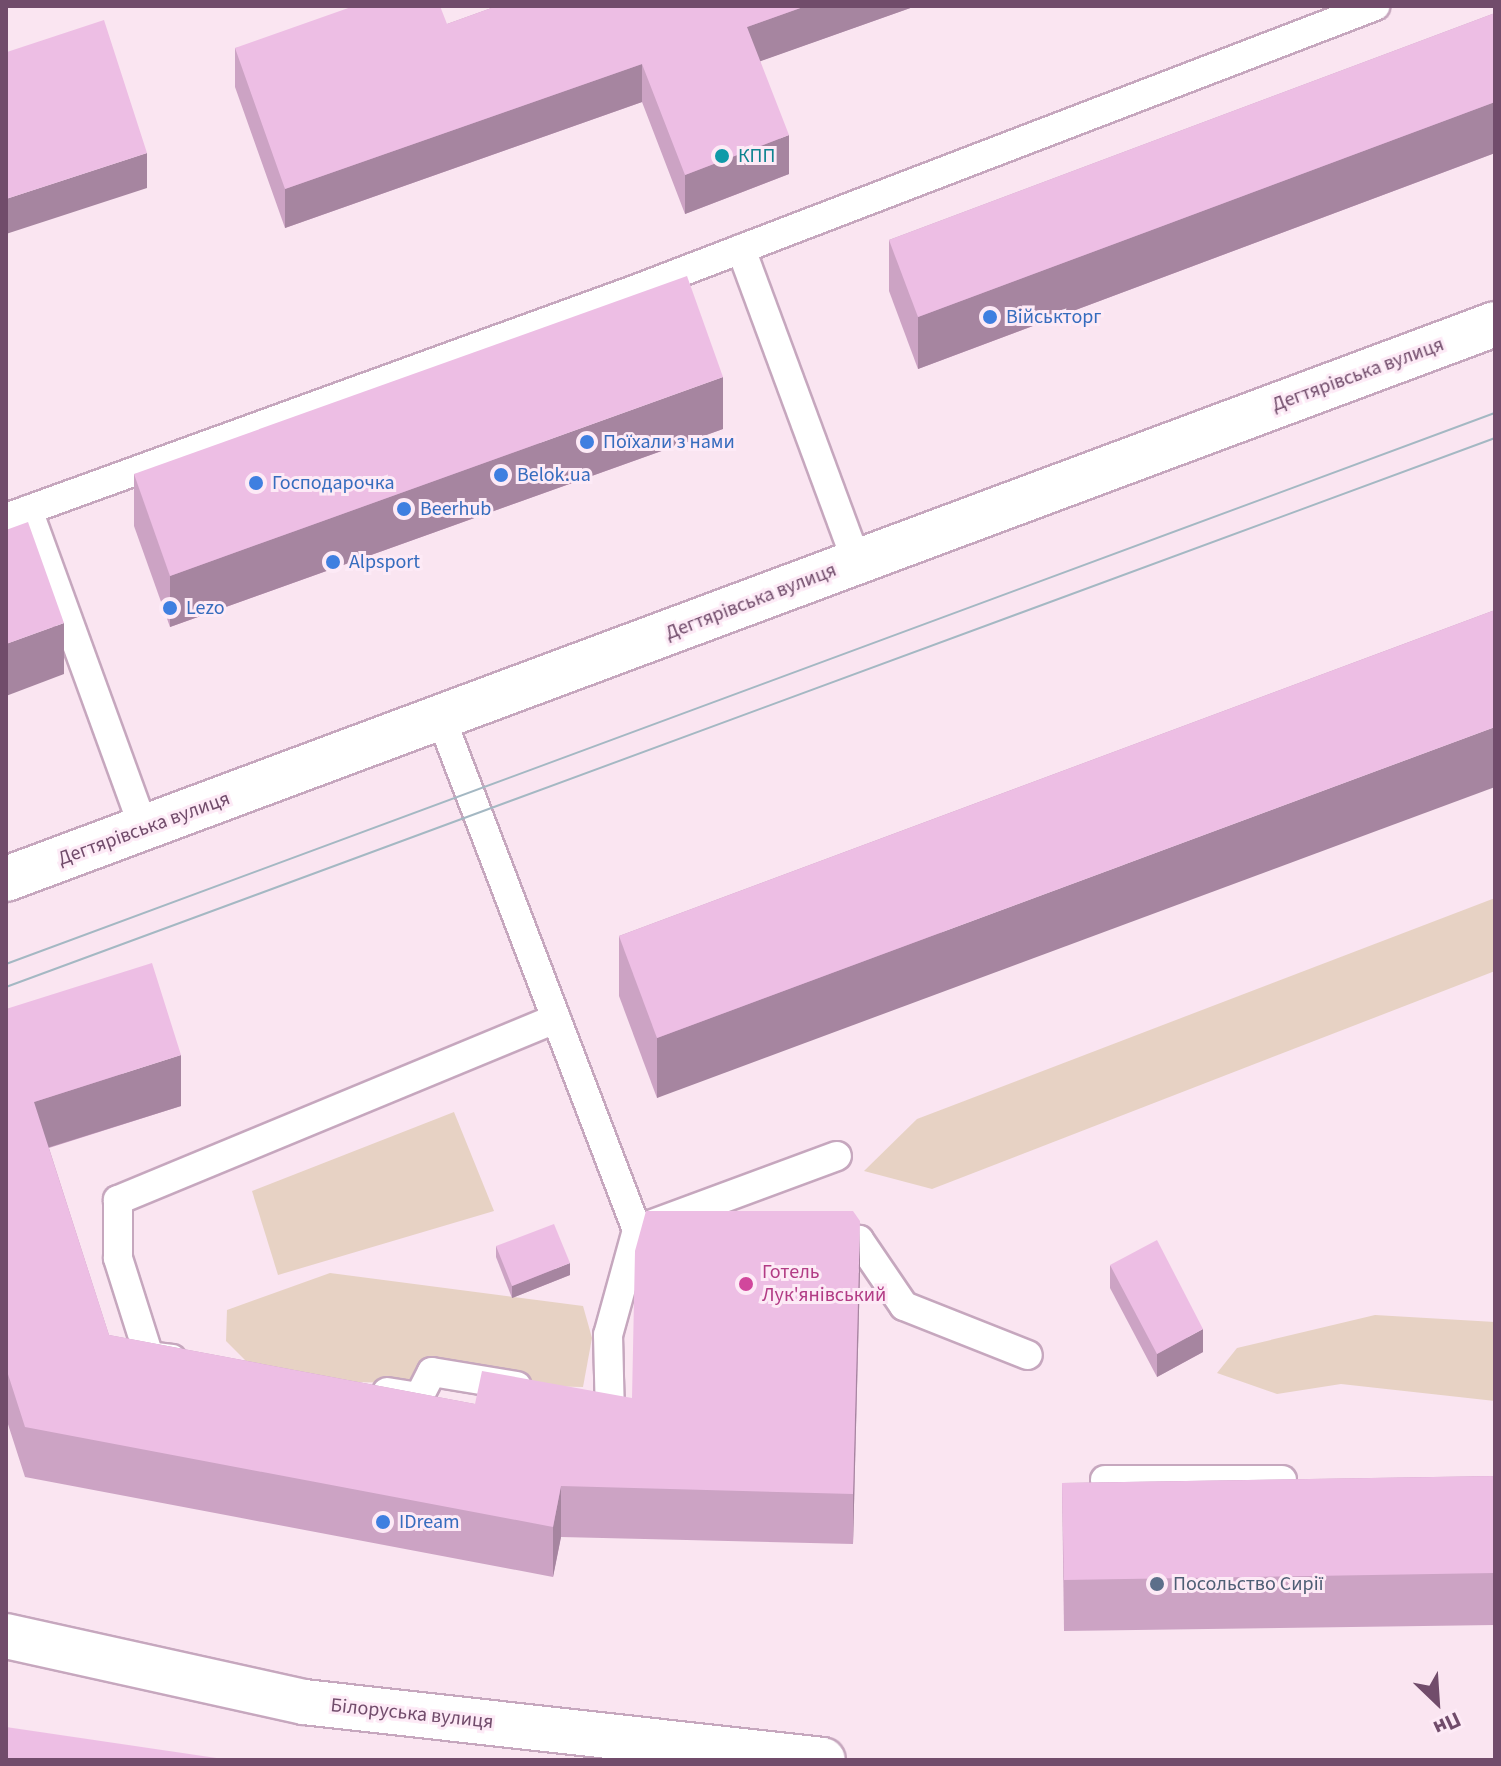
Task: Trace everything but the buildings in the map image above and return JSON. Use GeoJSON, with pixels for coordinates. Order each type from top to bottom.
{"type":"FeatureCollection","features":[{"type":"Feature","properties":{"kind":"main road","name":"Дегтярівська вулиця"},"geometry":{"type":"LineString","coordinates":[[6,879],[1495,324]]}},
{"type":"Feature","properties":{"kind":"main road","name":"Білоруська вулиця"},"geometry":{"type":"LineString","coordinates":[[6,1636],[304,1702],[823,1760]]}},
{"type":"Feature","properties":{"kind":"lane"},"geometry":{"type":"LineString","coordinates":[[144,829],[17,514],[741,249],[1364,8]]}},
{"type":"Feature","properties":{"kind":"lane"},"geometry":{"type":"LineString","coordinates":[[741,249],[857,562]]}},
{"type":"Feature","properties":{"kind":"lane"},"geometry":{"type":"LineString","coordinates":[[441,718],[556,1019],[634,1238],[608,1335],[610,1415]]}},
{"type":"Feature","properties":{"kind":"lane"},"geometry":{"type":"LineString","coordinates":[[194,1363],[149,1356],[118,1258],[118,1200],[556,1019]]}},
{"type":"Feature","properties":{"kind":"lane"},"geometry":{"type":"LineString","coordinates":[[634,1238],[837,1156]]}},
{"type":"Feature","properties":{"kind":"lane"},"geometry":{"type":"LineString","coordinates":[[634,1238],[692,1244]]}},
{"type":"Feature","properties":{"kind":"lane"},"geometry":{"type":"LineString","coordinates":[[798,1242],[859,1240],[904,1306],[1028,1355]]}},
{"type":"Feature","properties":{"kind":"lane"},"geometry":{"type":"LineString","coordinates":[[359,1388],[419,1397],[432,1372],[542,1390]]}},
{"type":"Feature","properties":{"kind":"lane"},"geometry":{"type":"LineString","coordinates":[[1105,1480],[1308,1481]]}},
{"type":"Feature","properties":{"kind":"shaded area"},"geometry":{"type":"Polygon","coordinates":[[[1495,898],[1495,971],[932,1189],[864,1171],[917,1119],[1495,898]]]}},
{"type":"Feature","properties":{"kind":"shaded area"},"geometry":{"type":"Polygon","coordinates":[[[454,1112],[494,1211],[278,1275],[252,1191],[454,1112]]]}},
{"type":"Feature","properties":{"kind":"shaded area"},"geometry":{"type":"Polygon","coordinates":[[[330,1273],[583,1306],[592,1338],[583,1387],[265,1380],[226,1341],[227,1310],[330,1273]]]}},
{"type":"Feature","properties":{"kind":"shaded area"},"geometry":{"type":"Polygon","coordinates":[[[1375,1315],[1495,1322],[1495,1401],[1341,1384],[1277,1394],[1217,1373],[1237,1348],[1375,1315]]]}},
{"type":"Feature","properties":{"kind":"tram line"},"geometry":{"type":"LineString","coordinates":[[6,964],[1495,413]]}},
{"type":"Feature","properties":{"kind":"tram line"},"geometry":{"type":"LineString","coordinates":[[6,987],[1495,438]]}},
{"type":"Feature","properties":{"kind":"place","name":"КПП"},"geometry":{"type":"Point","coordinates":[722,156]}},
{"type":"Feature","properties":{"kind":"place","name":"Військторг"},"geometry":{"type":"Point","coordinates":[990,317]}},
{"type":"Feature","properties":{"kind":"place","name":"Поїхали з нами"},"geometry":{"type":"Point","coordinates":[587,442]}},
{"type":"Feature","properties":{"kind":"place","name":"Belok.ua"},"geometry":{"type":"Point","coordinates":[501,475]}},
{"type":"Feature","properties":{"kind":"place","name":"Господарочка"},"geometry":{"type":"Point","coordinates":[256,483]}},
{"type":"Feature","properties":{"kind":"place","name":"Beerhub"},"geometry":{"type":"Point","coordinates":[404,509]}},
{"type":"Feature","properties":{"kind":"place","name":"Alpsport"},"geometry":{"type":"Point","coordinates":[333,562]}},
{"type":"Feature","properties":{"kind":"place","name":"Lezo"},"geometry":{"type":"Point","coordinates":[170,608]}},
{"type":"Feature","properties":{"kind":"place","name":"Готель Лук'янівський"},"geometry":{"type":"Point","coordinates":[746,1284]}},
{"type":"Feature","properties":{"kind":"place","name":"IDream"},"geometry":{"type":"Point","coordinates":[383,1522]}},
{"type":"Feature","properties":{"kind":"place","name":"Посольство Сирії"},"geometry":{"type":"Point","coordinates":[1157,1584]}}]}
